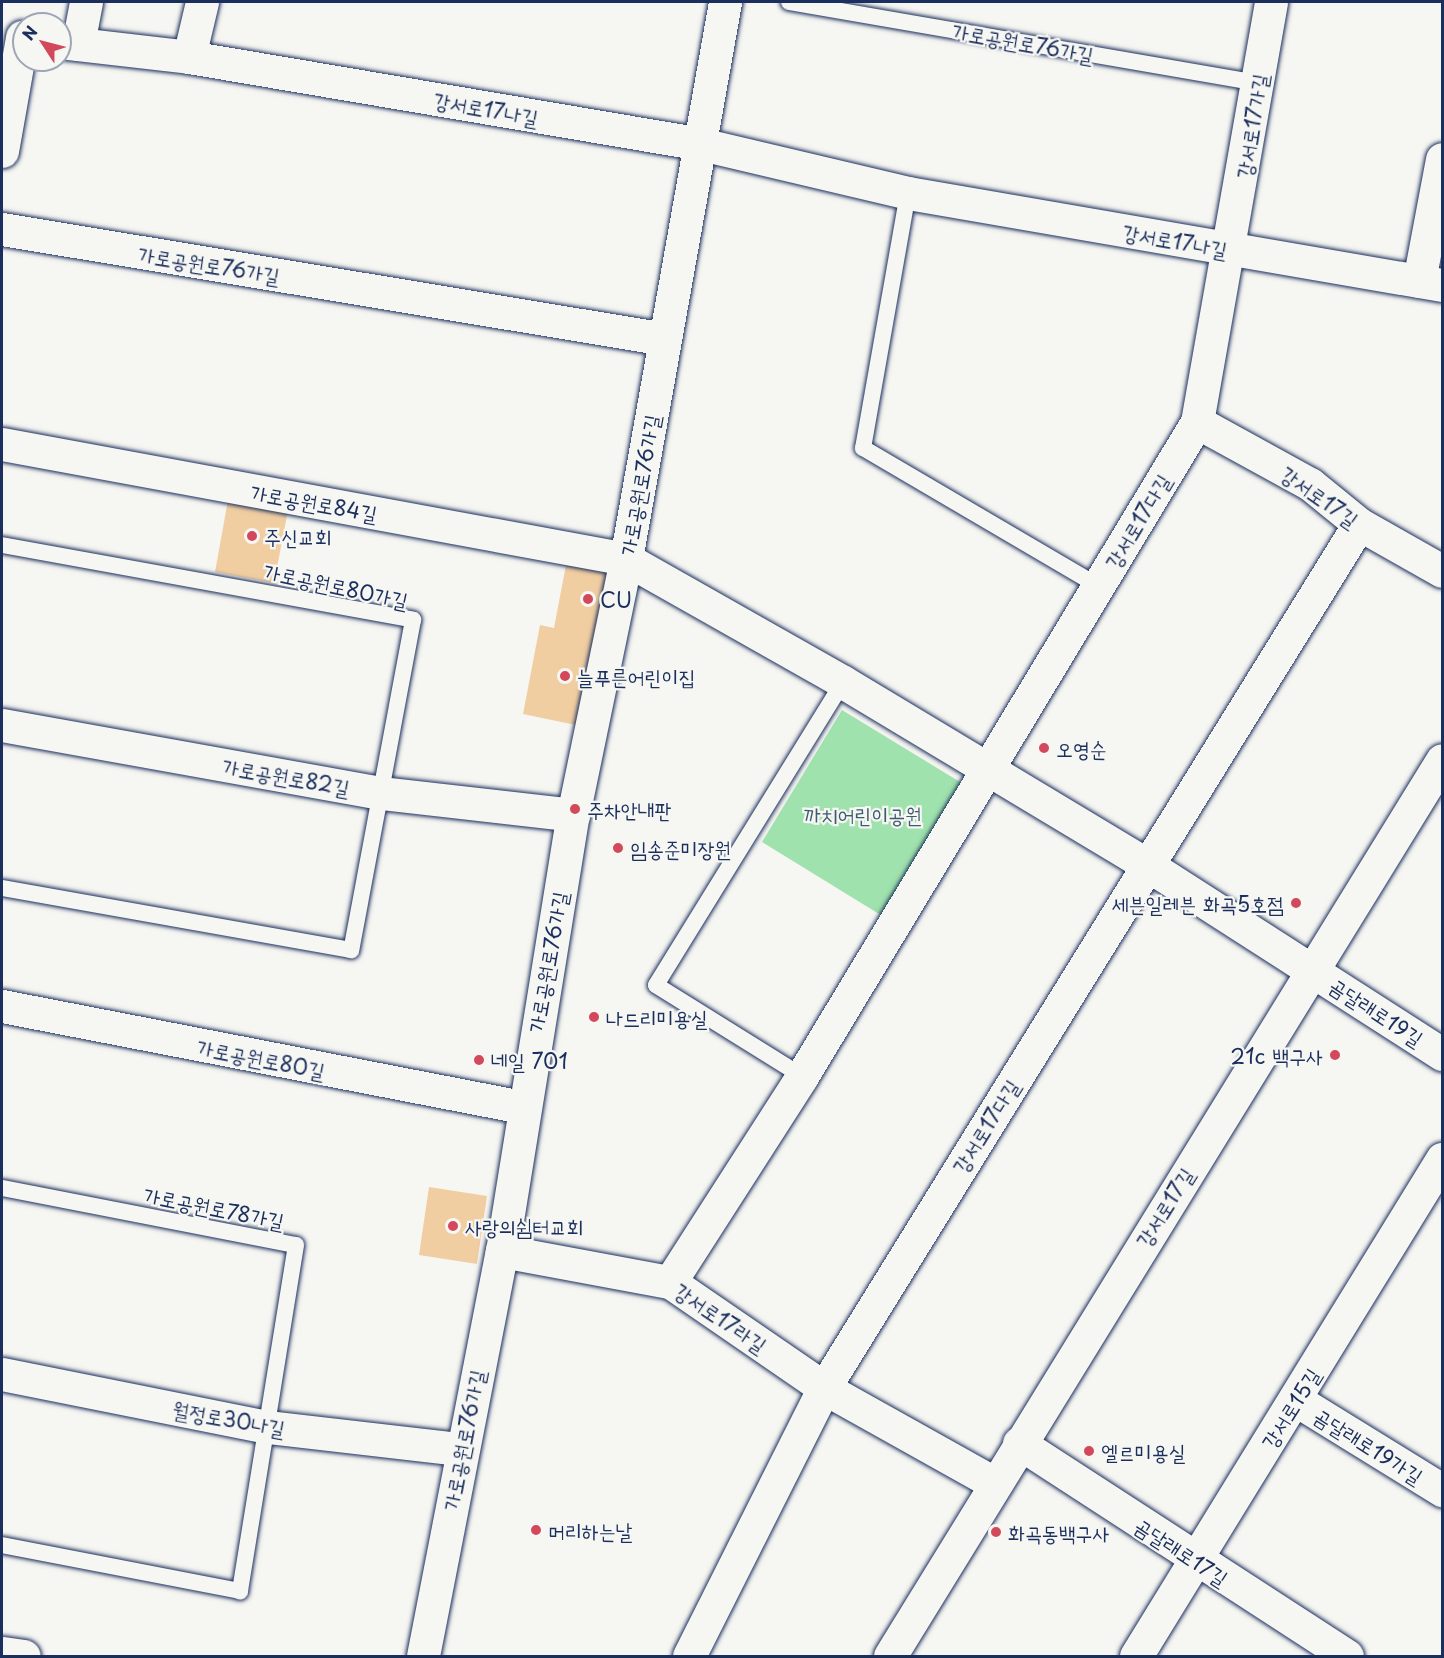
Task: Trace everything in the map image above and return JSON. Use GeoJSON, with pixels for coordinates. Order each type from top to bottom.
{"type":"FeatureCollection","features":[{"type":"Feature","properties":{"kind":"street"},"geometry":{"type":"LineString","coordinates":[[72,36],[86,2]]}},
{"type":"Feature","properties":{"kind":"street"},"geometry":{"type":"LineString","coordinates":[[189,57],[201,2]]}},
{"type":"Feature","properties":{"kind":"street","name":"가로공원로76가길"},"geometry":{"type":"LineString","coordinates":[[423,1656],[459,1449],[502,1251],[522,1107],[573,815],[626,559],[725,2]]}},
{"type":"Feature","properties":{"kind":"street","name":"강서로17가길"},"geometry":{"type":"LineString","coordinates":[[1231,249],[1271,2]]}},
{"type":"Feature","properties":{"kind":"street","name":"강서로17나길"},"geometry":{"type":"LineString","coordinates":[[72,43],[189,57],[701,144],[908,193],[1431,283]]}},
{"type":"Feature","properties":{"kind":"street"},"geometry":{"type":"LineString","coordinates":[[2,152],[12,69]]}},
{"type":"Feature","properties":{"kind":"street"},"geometry":{"type":"LineString","coordinates":[[1431,283],[1443,159]]}},
{"type":"Feature","properties":{"kind":"street","name":"가로공원로76가길"},"geometry":{"type":"LineString","coordinates":[[2,229],[665,339]]}},
{"type":"Feature","properties":{"kind":"street","name":"강서로17다길"},"geometry":{"type":"LineString","coordinates":[[670,1282],[802,1076],[1197,422],[1231,249]]}},
{"type":"Feature","properties":{"kind":"street","name":"강서로17길"},"geometry":{"type":"LineString","coordinates":[[1197,422],[1310,484],[1359,524],[1443,572]]}},
{"type":"Feature","properties":{"kind":"street","name":"가로공원로84길"},"geometry":{"type":"LineString","coordinates":[[2,444],[626,559]]}},
{"type":"Feature","properties":{"kind":"street","name":"강서로17다길"},"geometry":{"type":"LineString","coordinates":[[824,1388],[1146,864],[1359,524]]}},
{"type":"Feature","properties":{"kind":"street"},"geometry":{"type":"LineString","coordinates":[[626,559],[843,682],[987,772],[1146,864],[1312,969]]}},
{"type":"Feature","properties":{"kind":"street","name":"가로공원로82길"},"geometry":{"type":"LineString","coordinates":[[2,725],[381,793],[573,815]]}},
{"type":"Feature","properties":{"kind":"street","name":"강서로17길"},"geometry":{"type":"LineString","coordinates":[[890,1656],[994,1483],[1443,760]]}},
{"type":"Feature","properties":{"kind":"street","name":"곰달래로19길"},"geometry":{"type":"LineString","coordinates":[[1312,969],[1443,1053]]}},
{"type":"Feature","properties":{"kind":"street","name":"가로공원로80길"},"geometry":{"type":"LineString","coordinates":[[2,1006],[522,1107]]}},
{"type":"Feature","properties":{"kind":"street","name":"강서로15길"},"geometry":{"type":"LineString","coordinates":[[1136,1656],[1443,1159]]}},
{"type":"Feature","properties":{"kind":"street","name":"강서로17라길"},"geometry":{"type":"LineString","coordinates":[[502,1251],[670,1282],[824,1388],[994,1483]]}},
{"type":"Feature","properties":{"kind":"street","name":"월정로30나길"},"geometry":{"type":"LineString","coordinates":[[2,1374],[268,1427],[459,1449]]}},
{"type":"Feature","properties":{"kind":"street"},"geometry":{"type":"LineString","coordinates":[[689,1656],[824,1388]]}},
{"type":"Feature","properties":{"kind":"street","name":"곰달래로19가길"},"geometry":{"type":"LineString","coordinates":[[1296,1400],[1443,1490]]}},
{"type":"Feature","properties":{"kind":"street","name":"곰달래로17길"},"geometry":{"type":"LineString","coordinates":[[1019,1443],[1195,1560],[1347,1656]]}},
{"type":"Feature","properties":{"kind":"street"},"geometry":{"type":"LineString","coordinates":[[2,1653],[24,1656]]}},
{"type":"Feature","properties":{"kind":"lane","name":"가로공원로76가길"},"geometry":{"type":"LineString","coordinates":[[789,2],[1258,83]]}},
{"type":"Feature","properties":{"kind":"lane"},"geometry":{"type":"LineString","coordinates":[[908,193],[862,448],[1098,586]]}},
{"type":"Feature","properties":{"kind":"lane","name":"가로공원로80가길"},"geometry":{"type":"LineString","coordinates":[[2,545],[413,620],[351,950],[2,888]]}},
{"type":"Feature","properties":{"kind":"lane"},"geometry":{"type":"LineString","coordinates":[[802,1076],[656,985],[843,682]]}},
{"type":"Feature","properties":{"kind":"lane","name":"가로공원로78가길"},"geometry":{"type":"LineString","coordinates":[[2,1188],[296,1245],[240,1591],[2,1545]]}},
{"type":"Feature","properties":{"kind":"green space","name":"까치어린이공원"},"geometry":{"type":"Polygon","coordinates":[[[842,710],[965,785],[884,917],[762,842],[842,710]]]}},
{"type":"Feature","properties":{"kind":"building","name":"주신교회"},"geometry":{"type":"Polygon","coordinates":[[[230,489],[290,500],[274,583],[215,572],[230,489]]]}},
{"type":"Feature","properties":{"kind":"building"},"geometry":{"type":"Polygon","coordinates":[[[569,549],[624,559],[590,728],[523,714],[540,625],[554,628],[569,549]]]}},
{"type":"Feature","properties":{"kind":"building","name":"사랑의쉼터교회"},"geometry":{"type":"Polygon","coordinates":[[[429,1187],[487,1196],[477,1264],[419,1255],[429,1187]]]}},
{"type":"Feature","properties":{"kind":"place","name":"주신교회"},"geometry":{"type":"Point","coordinates":[252,536]}},
{"type":"Feature","properties":{"kind":"place","name":"CU"},"geometry":{"type":"Point","coordinates":[588,599]}},
{"type":"Feature","properties":{"kind":"place","name":"늘푸른어린이집"},"geometry":{"type":"Point","coordinates":[565,676]}},
{"type":"Feature","properties":{"kind":"place","name":"오영순"},"geometry":{"type":"Point","coordinates":[1044,748]}},
{"type":"Feature","properties":{"kind":"place","name":"주차안내판"},"geometry":{"type":"Point","coordinates":[575,809]}},
{"type":"Feature","properties":{"kind":"place","name":"임송준미장원"},"geometry":{"type":"Point","coordinates":[618,848]}},
{"type":"Feature","properties":{"kind":"place","name":"세븐일레븐 화곡5호점"},"geometry":{"type":"Point","coordinates":[1296,903]}},
{"type":"Feature","properties":{"kind":"place","name":"나드리미용실"},"geometry":{"type":"Point","coordinates":[594,1017]}},
{"type":"Feature","properties":{"kind":"place","name":"21c 백구사"},"geometry":{"type":"Point","coordinates":[1335,1055]}},
{"type":"Feature","properties":{"kind":"place","name":"네일 701"},"geometry":{"type":"Point","coordinates":[479,1060]}},
{"type":"Feature","properties":{"kind":"place","name":"사랑의쉼터교회"},"geometry":{"type":"Point","coordinates":[453,1226]}},
{"type":"Feature","properties":{"kind":"place","name":"엘르미용실"},"geometry":{"type":"Point","coordinates":[1089,1451]}},
{"type":"Feature","properties":{"kind":"place","name":"머리하는날"},"geometry":{"type":"Point","coordinates":[536,1530]}},
{"type":"Feature","properties":{"kind":"place","name":"화곡동백구사"},"geometry":{"type":"Point","coordinates":[996,1532]}}]}
